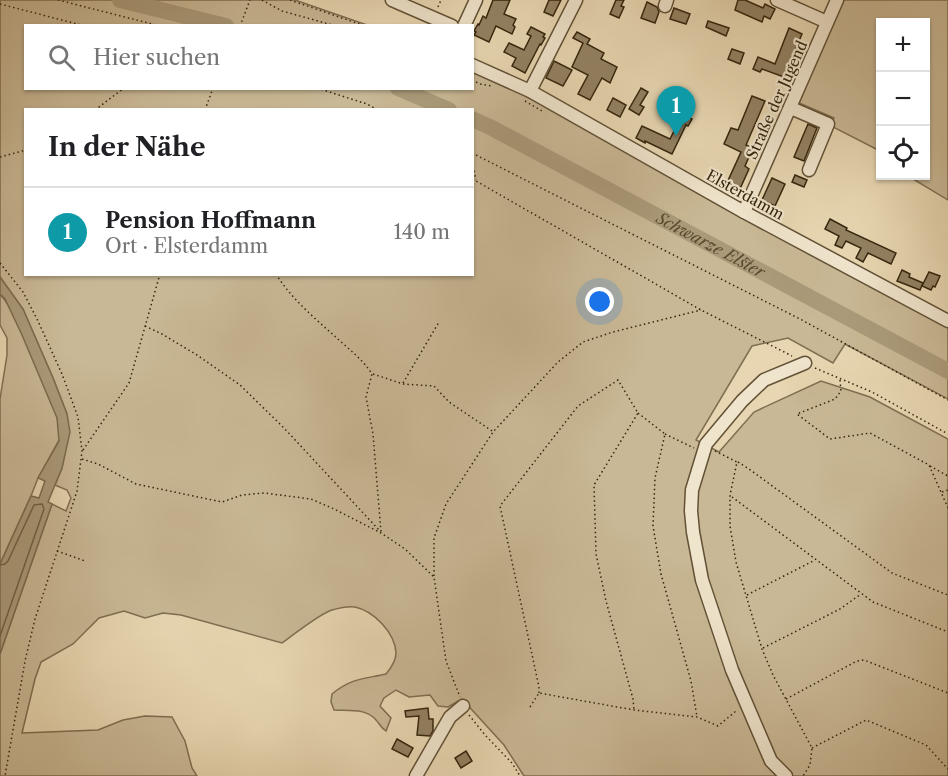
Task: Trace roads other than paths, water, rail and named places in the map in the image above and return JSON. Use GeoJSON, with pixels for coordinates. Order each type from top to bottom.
{"type":"FeatureCollection","features":[{"type":"Feature","properties":{"kind":"street"},"geometry":{"type":"LineString","coordinates":[[392,0],[447,24]]}},
{"type":"Feature","properties":{"kind":"street"},"geometry":{"type":"LineString","coordinates":[[465,24],[476,0]]}},
{"type":"Feature","properties":{"kind":"street"},"geometry":{"type":"LineString","coordinates":[[530,92],[576,0]]}},
{"type":"Feature","properties":{"kind":"street"},"geometry":{"type":"LineString","coordinates":[[777,0],[827,22]]}},
{"type":"Feature","properties":{"kind":"street","name":"Straße der Jugend"},"geometry":{"type":"LineString","coordinates":[[744,212],[837,0]]}},
{"type":"Feature","properties":{"kind":"street","name":"Elsterdamm"},"geometry":{"type":"LineString","coordinates":[[474,66],[530,92],[744,212],[948,321]]}},
{"type":"Feature","properties":{"kind":"street"},"geometry":{"type":"LineString","coordinates":[[791,108],[828,124],[809,170]]}},
{"type":"Feature","properties":{"kind":"street"},"geometry":{"type":"LineString","coordinates":[[786,776],[771,761],[732,670],[702,580],[691,511],[692,490],[706,444],[735,409],[764,380],[805,363]]}},
{"type":"Feature","properties":{"kind":"street"},"geometry":{"type":"LineString","coordinates":[[416,776],[450,717],[463,706]]}},
{"type":"Feature","properties":{"kind":"water"},"geometry":{"type":"Polygon","coordinates":[[[0,277],[23,309],[67,414],[70,432],[62,468],[48,502],[52,504],[0,654],[0,564],[31,496],[39,498],[45,481],[38,478],[59,441],[57,418],[22,335],[5,299],[0,294],[0,277]]]}},
{"type":"Feature","properties":{"kind":"waterway","name":"Schwarze Elster"},"geometry":{"type":"LineString","coordinates":[[120,0],[218,24]]}},
{"type":"Feature","properties":{"kind":"waterway","name":"Schwarze Elster"},"geometry":{"type":"LineString","coordinates":[[403,90],[444,108]]}},
{"type":"Feature","properties":{"kind":"waterway","name":"Schwarze Elster"},"geometry":{"type":"LineString","coordinates":[[474,120],[948,371]]}},
{"type":"Feature","properties":{"kind":"place","name":"Pension Hoffmann"},"geometry":{"type":"Point","coordinates":[676,136]}}]}
